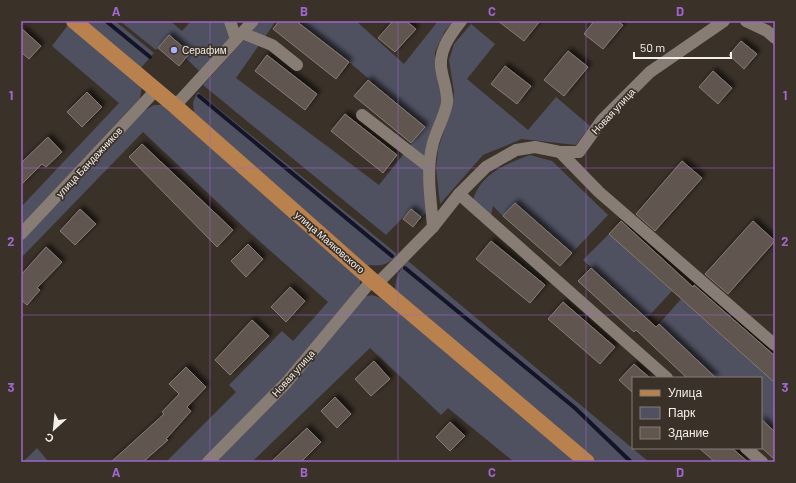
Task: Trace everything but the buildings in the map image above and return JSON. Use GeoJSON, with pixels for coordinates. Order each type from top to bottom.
{"type":"FeatureCollection","features":[{"type":"Feature","properties":{"kind":"main road","name":"улица Маяковского"},"geometry":{"type":"LineString","coordinates":[[74,21],[175,106],[375,282],[587,462]]}},
{"type":"Feature","properties":{"kind":"street"},"geometry":{"type":"LineString","coordinates":[[230,21],[239,36],[272,45],[298,65]]}},
{"type":"Feature","properties":{"kind":"street"},"geometry":{"type":"LineString","coordinates":[[175,106],[252,21]]}},
{"type":"Feature","properties":{"kind":"street"},"geometry":{"type":"LineString","coordinates":[[433,227],[429,167],[432,146],[447,102],[446,88],[441,72],[442,53],[451,34],[462,21]]}},
{"type":"Feature","properties":{"kind":"street","name":"Новая улица"},"geometry":{"type":"LineString","coordinates":[[208,462],[286,383],[375,282],[433,227],[459,194],[486,167],[516,150],[534,147],[560,152],[578,152],[602,120],[650,72],[724,21]]}},
{"type":"Feature","properties":{"kind":"street"},"geometry":{"type":"LineString","coordinates":[[746,21],[767,31],[775,38]]}},
{"type":"Feature","properties":{"kind":"street","name":"улица Бандажников"},"geometry":{"type":"LineString","coordinates":[[21,234],[156,90]]}},
{"type":"Feature","properties":{"kind":"street"},"geometry":{"type":"LineString","coordinates":[[362,115],[429,167]]}},
{"type":"Feature","properties":{"kind":"street"},"geometry":{"type":"LineString","coordinates":[[560,152],[599,192],[775,345]]}},
{"type":"Feature","properties":{"kind":"street"},"geometry":{"type":"LineString","coordinates":[[459,194],[666,377]]}},
{"type":"Feature","properties":{"kind":"street"},"geometry":{"type":"LineString","coordinates":[[747,449],[762,462]]}},
{"type":"Feature","properties":{"kind":"green space"},"geometry":{"type":"Polygon","coordinates":[[[82,21],[115,21],[154,53],[140,69],[82,21]]]}},
{"type":"Feature","properties":{"kind":"green space"},"geometry":{"type":"Polygon","coordinates":[[[120,21],[170,21],[182,31],[191,21],[226,21],[229,26],[229,39],[199,71],[186,58],[190,53],[169,36],[156,50],[120,21]]]}},
{"type":"Feature","properties":{"kind":"green space"},"geometry":{"type":"Polygon","coordinates":[[[261,21],[276,21],[236,78],[379,185],[425,127],[349,62],[296,21],[356,21],[404,64],[438,21],[454,21],[445,31],[435,52],[436,72],[443,99],[426,213],[421,217],[411,209],[386,235],[203,85],[261,21]]]}},
{"type":"Feature","properties":{"kind":"green space"},"geometry":{"type":"Polygon","coordinates":[[[471,24],[495,44],[467,79],[528,130],[556,97],[590,126],[576,145],[522,139],[483,155],[440,204],[436,169],[438,149],[452,106],[454,92],[449,60],[454,44],[471,24]]]}},
{"type":"Feature","properties":{"kind":"green space"},"geometry":{"type":"Polygon","coordinates":[[[68,25],[142,86],[140,98],[21,226],[21,207],[119,103],[52,46],[68,25]]]}},
{"type":"Feature","properties":{"kind":"green space"},"geometry":{"type":"Polygon","coordinates":[[[198,92],[397,254],[387,263],[367,265],[194,114],[193,102],[198,92]]]}},
{"type":"Feature","properties":{"kind":"green space"},"geometry":{"type":"Polygon","coordinates":[[[154,105],[162,105],[360,276],[360,284],[356,292],[284,379],[202,462],[166,462],[236,392],[229,385],[282,331],[293,341],[328,302],[248,231],[143,132],[21,258],[21,239],[129,124],[154,105]]]}},
{"type":"Feature","properties":{"kind":"green space"},"geometry":{"type":"Polygon","coordinates":[[[530,155],[552,161],[608,215],[572,253],[515,203],[503,216],[493,206],[491,215],[473,199],[482,182],[489,176],[504,166],[530,155]]]}},
{"type":"Feature","properties":{"kind":"green space"},"geometry":{"type":"Polygon","coordinates":[[[609,234],[672,291],[647,318],[583,260],[609,234]]]}},
{"type":"Feature","properties":{"kind":"green space"},"geometry":{"type":"Polygon","coordinates":[[[408,261],[649,462],[598,462],[395,289],[396,280],[402,267],[408,261]]]}},
{"type":"Feature","properties":{"kind":"green space"},"geometry":{"type":"Polygon","coordinates":[[[372,295],[387,300],[577,462],[514,462],[448,408],[441,415],[370,348],[252,462],[214,462],[363,297],[372,295]]]}},
{"type":"Feature","properties":{"kind":"green space"},"geometry":{"type":"Polygon","coordinates":[[[681,299],[775,383],[775,432],[762,420],[762,377],[715,377],[659,324],[681,299]]]}},
{"type":"Feature","properties":{"kind":"green space"},"geometry":{"type":"Polygon","coordinates":[[[37,448],[49,462],[23,462],[37,448]]]}},
{"type":"Feature","properties":{"kind":"waterway"},"geometry":{"type":"LineString","coordinates":[[106,21],[150,57]]}},
{"type":"Feature","properties":{"kind":"waterway"},"geometry":{"type":"LineString","coordinates":[[199,96],[392,256]]}},
{"type":"Feature","properties":{"kind":"waterway"},"geometry":{"type":"LineString","coordinates":[[405,268],[575,408],[631,462]]}},
{"type":"Feature","properties":{"kind":"place","name":"Серафим"},"geometry":{"type":"Point","coordinates":[174,50]}}]}
